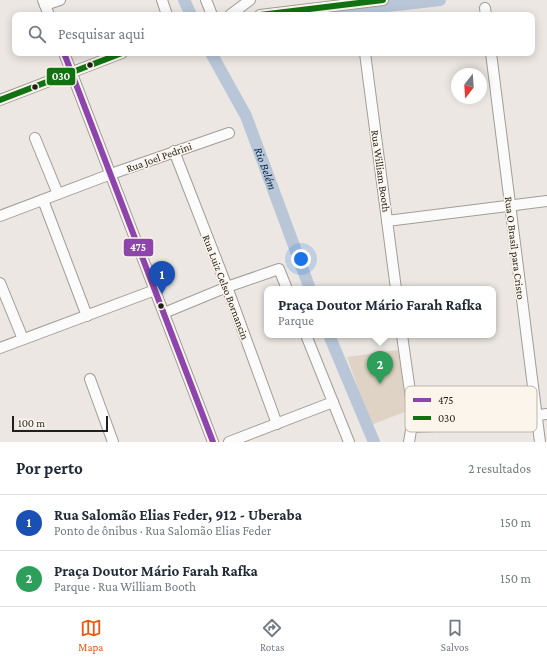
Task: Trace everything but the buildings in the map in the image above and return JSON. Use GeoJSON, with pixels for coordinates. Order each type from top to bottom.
{"type":"FeatureCollection","features":[{"type":"Feature","properties":{"kind":"street"},"geometry":{"type":"LineString","coordinates":[[45,7],[60,0]]}},
{"type":"Feature","properties":{"kind":"street"},"geometry":{"type":"LineString","coordinates":[[162,0],[166,12]]}},
{"type":"Feature","properties":{"kind":"street"},"geometry":{"type":"LineString","coordinates":[[206,0],[211,12]]}},
{"type":"Feature","properties":{"kind":"street"},"geometry":{"type":"LineString","coordinates":[[234,12],[250,0]]}},
{"type":"Feature","properties":{"kind":"street"},"geometry":{"type":"LineString","coordinates":[[282,12],[362,1],[383,0]]}},
{"type":"Feature","properties":{"kind":"street"},"geometry":{"type":"LineString","coordinates":[[65,56],[213,442]]}},
{"type":"Feature","properties":{"kind":"street"},"geometry":{"type":"LineString","coordinates":[[0,100],[114,56]]}},
{"type":"Feature","properties":{"kind":"street","name":"Rua William Booth"},"geometry":{"type":"LineString","coordinates":[[365,56],[396,286]]}},
{"type":"Feature","properties":{"kind":"street","name":"Rua O Brasil para Cristo"},"geometry":{"type":"LineString","coordinates":[[491,56],[510,205],[542,415],[540,442]]}},
{"type":"Feature","properties":{"kind":"street","name":"Rua Joel Pedrini"},"geometry":{"type":"LineString","coordinates":[[0,216],[111,174],[229,132]]}},
{"type":"Feature","properties":{"kind":"street"},"geometry":{"type":"LineString","coordinates":[[35,138],[58,194]]}},
{"type":"Feature","properties":{"kind":"street","name":"Rua Luiz Celso Bornancin"},"geometry":{"type":"LineString","coordinates":[[174,151],[227,287],[276,424]]}},
{"type":"Feature","properties":{"kind":"street"},"geometry":{"type":"LineString","coordinates":[[43,200],[87,316]]}},
{"type":"Feature","properties":{"kind":"street"},"geometry":{"type":"LineString","coordinates":[[387,221],[547,201]]}},
{"type":"Feature","properties":{"kind":"street"},"geometry":{"type":"LineString","coordinates":[[164,313],[227,287],[279,269],[286,286]]}},
{"type":"Feature","properties":{"kind":"street"},"geometry":{"type":"LineString","coordinates":[[0,283],[23,339]]}},
{"type":"Feature","properties":{"kind":"street"},"geometry":{"type":"LineString","coordinates":[[0,348],[155,290]]}},
{"type":"Feature","properties":{"kind":"street"},"geometry":{"type":"LineString","coordinates":[[307,338],[349,442]]}},
{"type":"Feature","properties":{"kind":"street"},"geometry":{"type":"LineString","coordinates":[[402,338],[409,386]]}},
{"type":"Feature","properties":{"kind":"street"},"geometry":{"type":"LineString","coordinates":[[90,379],[113,442]]}},
{"type":"Feature","properties":{"kind":"street"},"geometry":{"type":"LineString","coordinates":[[229,442],[333,402]]}},
{"type":"Feature","properties":{"kind":"street"},"geometry":{"type":"LineString","coordinates":[[409,442],[411,432]]}},
{"type":"Feature","properties":{"kind":"shaded area"},"geometry":{"type":"Polygon","coordinates":[[[398,350],[405,397],[405,412],[371,425],[347,357],[398,350]]]}},
{"type":"Feature","properties":{"kind":"waterway","name":"Rio Belém"},"geometry":{"type":"LineString","coordinates":[[184,0],[190,12]]}},
{"type":"Feature","properties":{"kind":"waterway"},"geometry":{"type":"LineString","coordinates":[[335,12],[440,0]]}},
{"type":"Feature","properties":{"kind":"waterway","name":"Rio Belém"},"geometry":{"type":"LineString","coordinates":[[213,56],[246,116],[309,286]]}},
{"type":"Feature","properties":{"kind":"waterway","name":"Rio Belém"},"geometry":{"type":"LineString","coordinates":[[330,338],[374,442]]}},
{"type":"Feature","properties":{"kind":"transit line","name":"030"},"geometry":{"type":"LineString","coordinates":[[285,12],[383,0]]}},
{"type":"Feature","properties":{"kind":"transit line","name":"475"},"geometry":{"type":"LineString","coordinates":[[65,56],[213,442]]}},
{"type":"Feature","properties":{"kind":"transit line","name":"030"},"geometry":{"type":"LineString","coordinates":[[0,100],[114,56]]}},
{"type":"Feature","properties":{"kind":"place","name":"Rua Salomão Elias Feder, 912 - Uberaba"},"geometry":{"type":"Point","coordinates":[162,294]}},
{"type":"Feature","properties":{"kind":"place","name":"Praça Doutor Mário Farah Rafka"},"geometry":{"type":"Point","coordinates":[380,384]}}]}
